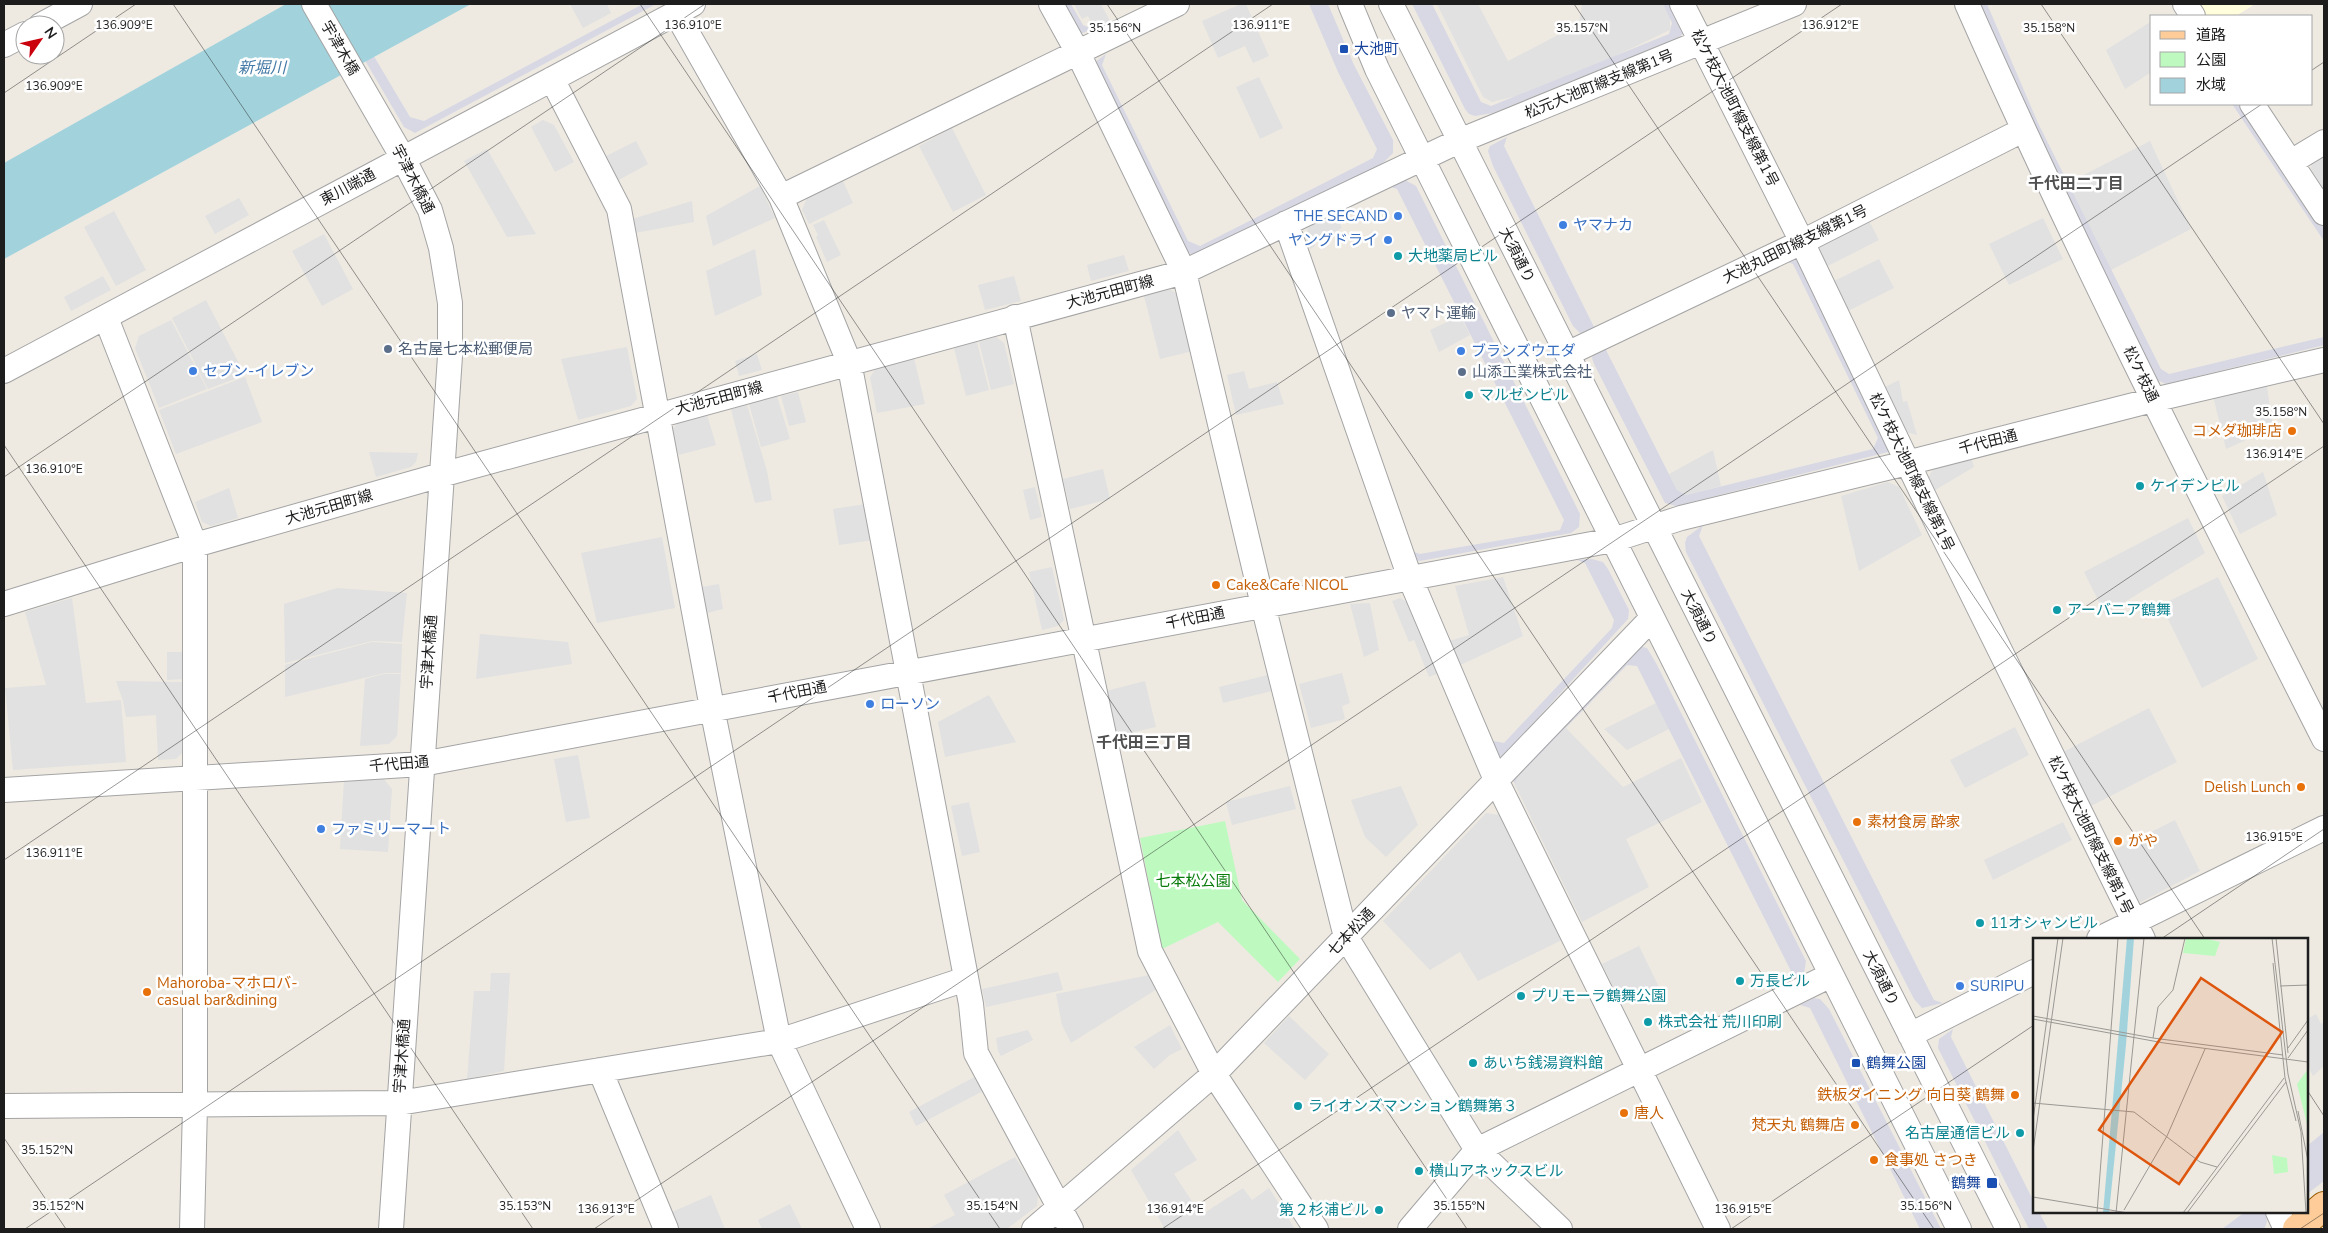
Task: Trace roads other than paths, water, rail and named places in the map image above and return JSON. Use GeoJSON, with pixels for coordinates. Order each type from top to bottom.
{"type":"FeatureCollection","features":[{"type":"Feature","properties":{"kind":"main road"},"geometry":{"type":"LineString","coordinates":[[2297,1229],[2324,1206]]}},
{"type":"Feature","properties":{"kind":"street","name":"宇津木橋"},"geometry":{"type":"LineString","coordinates":[[314,4],[365,93]]}},
{"type":"Feature","properties":{"kind":"street"},"geometry":{"type":"LineString","coordinates":[[1051,4],[1076,51],[1184,272],[1263,605],[1346,937],[1477,1150],[1560,1229]]}},
{"type":"Feature","properties":{"kind":"street"},"geometry":{"type":"LineString","coordinates":[[781,197],[1076,51],[1178,4]]}},
{"type":"Feature","properties":{"kind":"street"},"geometry":{"type":"LineString","coordinates":[[1350,4],[1377,69],[1959,1229]]}},
{"type":"Feature","properties":{"kind":"street","name":"大須通り"},"geometry":{"type":"LineString","coordinates":[[1391,4],[2008,1229]]}},
{"type":"Feature","properties":{"kind":"street","name":"松ケ枝大池町線支線第1号"},"geometry":{"type":"LineString","coordinates":[[1682,4],[1802,242],[1908,463],[2138,931]]}},
{"type":"Feature","properties":{"kind":"street","name":"松元大池町線支線第1号"},"geometry":{"type":"LineString","coordinates":[[1422,158],[1794,4]]}},
{"type":"Feature","properties":{"kind":"street","name":"松ケ枝通"},"geometry":{"type":"LineString","coordinates":[[1967,4],[2023,130],[2153,400],[2324,739]]}},
{"type":"Feature","properties":{"kind":"street"},"geometry":{"type":"LineString","coordinates":[[2185,4],[2192,15]]}},
{"type":"Feature","properties":{"kind":"street"},"geometry":{"type":"LineString","coordinates":[[57,15],[71,6]]}},
{"type":"Feature","properties":{"kind":"street"},"geometry":{"type":"LineString","coordinates":[[684,8],[781,197],[849,362],[966,979],[976,1053],[1071,1229]]}},
{"type":"Feature","properties":{"kind":"street","name":"東川端通"},"geometry":{"type":"LineString","coordinates":[[4,371],[684,8]]}},
{"type":"Feature","properties":{"kind":"street"},"geometry":{"type":"LineString","coordinates":[[552,79],[619,209],[712,708],[779,1041],[868,1229]]}},
{"type":"Feature","properties":{"kind":"street","name":"宇津木橋通"},"geometry":{"type":"LineString","coordinates":[[365,93],[403,158],[430,210],[442,248],[450,303],[450,356],[391,1229]]}},
{"type":"Feature","properties":{"kind":"street"},"geometry":{"type":"LineString","coordinates":[[2253,105],[2324,213]]}},
{"type":"Feature","properties":{"kind":"street","name":"大池丸田町線支線第1号"},"geometry":{"type":"LineString","coordinates":[[1566,354],[1802,242],[2023,130]]}},
{"type":"Feature","properties":{"kind":"street"},"geometry":{"type":"LineString","coordinates":[[2291,162],[2324,142]]}},
{"type":"Feature","properties":{"kind":"street","name":"大池元田町線"},"geometry":{"type":"LineString","coordinates":[[4,604],[195,545],[441,475],[1184,272],[1422,158]]}},
{"type":"Feature","properties":{"kind":"street"},"geometry":{"type":"LineString","coordinates":[[1286,223],[1410,578],[1496,780],[1718,1229]]}},
{"type":"Feature","properties":{"kind":"street"},"geometry":{"type":"LineString","coordinates":[[1015,317],[1150,951],[1214,1074],[1316,1229]]}},
{"type":"Feature","properties":{"kind":"street"},"geometry":{"type":"LineString","coordinates":[[106,318],[195,545],[195,1106],[192,1229]]}},
{"type":"Feature","properties":{"kind":"street","name":"千代田通"},"geometry":{"type":"LineString","coordinates":[[4,790],[194,776],[422,764],[1613,540],[1653,526],[2153,400],[2324,360]]}},
{"type":"Feature","properties":{"kind":"street","name":"七本松通"},"geometry":{"type":"LineString","coordinates":[[1034,1229],[1214,1074],[1652,618]]}},
{"type":"Feature","properties":{"kind":"street"},"geometry":{"type":"LineString","coordinates":[[2104,938],[2138,931],[2324,828]]}},
{"type":"Feature","properties":{"kind":"street"},"geometry":{"type":"LineString","coordinates":[[1910,1035],[2033,973]]}},
{"type":"Feature","properties":{"kind":"street"},"geometry":{"type":"LineString","coordinates":[[1410,1229],[1477,1150],[1831,975]]}},
{"type":"Feature","properties":{"kind":"street"},"geometry":{"type":"LineString","coordinates":[[4,1106],[399,1103],[779,1041],[966,979]]}},
{"type":"Feature","properties":{"kind":"street"},"geometry":{"type":"LineString","coordinates":[[600,1070],[666,1229]]}},
{"type":"Feature","properties":{"kind":"street"},"geometry":{"type":"LineString","coordinates":[[2278,1213],[2286,1229]]}},
{"type":"Feature","properties":{"kind":"water","name":"新堀川"},"geometry":{"type":"Polygon","coordinates":[[[286,4],[471,4],[4,259],[4,163],[286,4]]]}},
{"type":"Feature","properties":{"kind":"place","name":"大池町"},"geometry":{"type":"Point","coordinates":[1344,49]}},
{"type":"Feature","properties":{"kind":"place","name":"THE SECAND"},"geometry":{"type":"Point","coordinates":[1398,216]}},
{"type":"Feature","properties":{"kind":"place","name":"ヤマナカ"},"geometry":{"type":"Point","coordinates":[1563,225]}},
{"type":"Feature","properties":{"kind":"place","name":"ヤングドライ"},"geometry":{"type":"Point","coordinates":[1388,240]}},
{"type":"Feature","properties":{"kind":"place","name":"大地薬局ビル"},"geometry":{"type":"Point","coordinates":[1398,256]}},
{"type":"Feature","properties":{"kind":"place","name":"ヤマト運輸"},"geometry":{"type":"Point","coordinates":[1391,313]}},
{"type":"Feature","properties":{"kind":"place","name":"名古屋七本松郵便局"},"geometry":{"type":"Point","coordinates":[388,349]}},
{"type":"Feature","properties":{"kind":"place","name":"ブランズウエダ"},"geometry":{"type":"Point","coordinates":[1461,351]}},
{"type":"Feature","properties":{"kind":"place","name":"セブン-イレブン"},"geometry":{"type":"Point","coordinates":[193,371]}},
{"type":"Feature","properties":{"kind":"place","name":"山添工業株式会社"},"geometry":{"type":"Point","coordinates":[1462,372]}},
{"type":"Feature","properties":{"kind":"place","name":"マルゼンビル"},"geometry":{"type":"Point","coordinates":[1469,395]}},
{"type":"Feature","properties":{"kind":"place","name":"コメダ珈琲店"},"geometry":{"type":"Point","coordinates":[2292,431]}},
{"type":"Feature","properties":{"kind":"place","name":"ケイデンビル"},"geometry":{"type":"Point","coordinates":[2140,486]}},
{"type":"Feature","properties":{"kind":"place","name":"Cake&Cafe NICOL"},"geometry":{"type":"Point","coordinates":[1216,585]}},
{"type":"Feature","properties":{"kind":"place","name":"アーバニア鶴舞"},"geometry":{"type":"Point","coordinates":[2057,610]}},
{"type":"Feature","properties":{"kind":"place","name":"ローソン"},"geometry":{"type":"Point","coordinates":[870,704]}},
{"type":"Feature","properties":{"kind":"place","name":"Delish Lunch"},"geometry":{"type":"Point","coordinates":[2301,787]}},
{"type":"Feature","properties":{"kind":"place","name":"素材食房 酔家"},"geometry":{"type":"Point","coordinates":[1857,822]}},
{"type":"Feature","properties":{"kind":"place","name":"ファミリーマート"},"geometry":{"type":"Point","coordinates":[321,829]}},
{"type":"Feature","properties":{"kind":"place","name":"がや"},"geometry":{"type":"Point","coordinates":[2118,841]}},
{"type":"Feature","properties":{"kind":"place","name":"11オシャンビル"},"geometry":{"type":"Point","coordinates":[1980,923]}},
{"type":"Feature","properties":{"kind":"place","name":"万長ビル"},"geometry":{"type":"Point","coordinates":[1740,981]}},
{"type":"Feature","properties":{"kind":"place","name":"SURIPU"},"geometry":{"type":"Point","coordinates":[1960,986]}},
{"type":"Feature","properties":{"kind":"place","name":"Mahoroba-マホロバ- casual bar&dining"},"geometry":{"type":"Point","coordinates":[147,992]}},
{"type":"Feature","properties":{"kind":"place","name":"プリモーラ鶴舞公園"},"geometry":{"type":"Point","coordinates":[1521,996]}},
{"type":"Feature","properties":{"kind":"place","name":"株式会社 荒川印刷"},"geometry":{"type":"Point","coordinates":[1648,1022]}},
{"type":"Feature","properties":{"kind":"place","name":"あいち銭湯資料館"},"geometry":{"type":"Point","coordinates":[1473,1063]}},
{"type":"Feature","properties":{"kind":"place","name":"鶴舞公園"},"geometry":{"type":"Point","coordinates":[1856,1063]}},
{"type":"Feature","properties":{"kind":"place","name":"鉄板ダイニング 向日葵 鶴舞"},"geometry":{"type":"Point","coordinates":[2015,1095]}},
{"type":"Feature","properties":{"kind":"place","name":"ライオンズマンション鶴舞第３"},"geometry":{"type":"Point","coordinates":[1298,1106]}},
{"type":"Feature","properties":{"kind":"place","name":"唐人"},"geometry":{"type":"Point","coordinates":[1624,1113]}},
{"type":"Feature","properties":{"kind":"place","name":"梵天丸 鶴舞店"},"geometry":{"type":"Point","coordinates":[1855,1125]}},
{"type":"Feature","properties":{"kind":"place","name":"名古屋通信ビル"},"geometry":{"type":"Point","coordinates":[2020,1133]}},
{"type":"Feature","properties":{"kind":"place","name":"食事処 さつき"},"geometry":{"type":"Point","coordinates":[1874,1160]}},
{"type":"Feature","properties":{"kind":"place","name":"横山アネックスビル"},"geometry":{"type":"Point","coordinates":[1419,1171]}},
{"type":"Feature","properties":{"kind":"place","name":"鶴舞"},"geometry":{"type":"Point","coordinates":[1992,1183]}},
{"type":"Feature","properties":{"kind":"place","name":"第２杉浦ビル"},"geometry":{"type":"Point","coordinates":[1379,1210]}},
{"type":"Feature","properties":{"kind":"district","name":"千代田二丁目"},"geometry":{"type":"Point","coordinates":[2076,183]}},
{"type":"Feature","properties":{"kind":"district","name":"千代田三丁目"},"geometry":{"type":"Point","coordinates":[1144,742]}},
{"type":"Feature","properties":{"kind":"park label","name":"七本松公園"},"geometry":{"type":"Point","coordinates":[1193,881]}}]}
